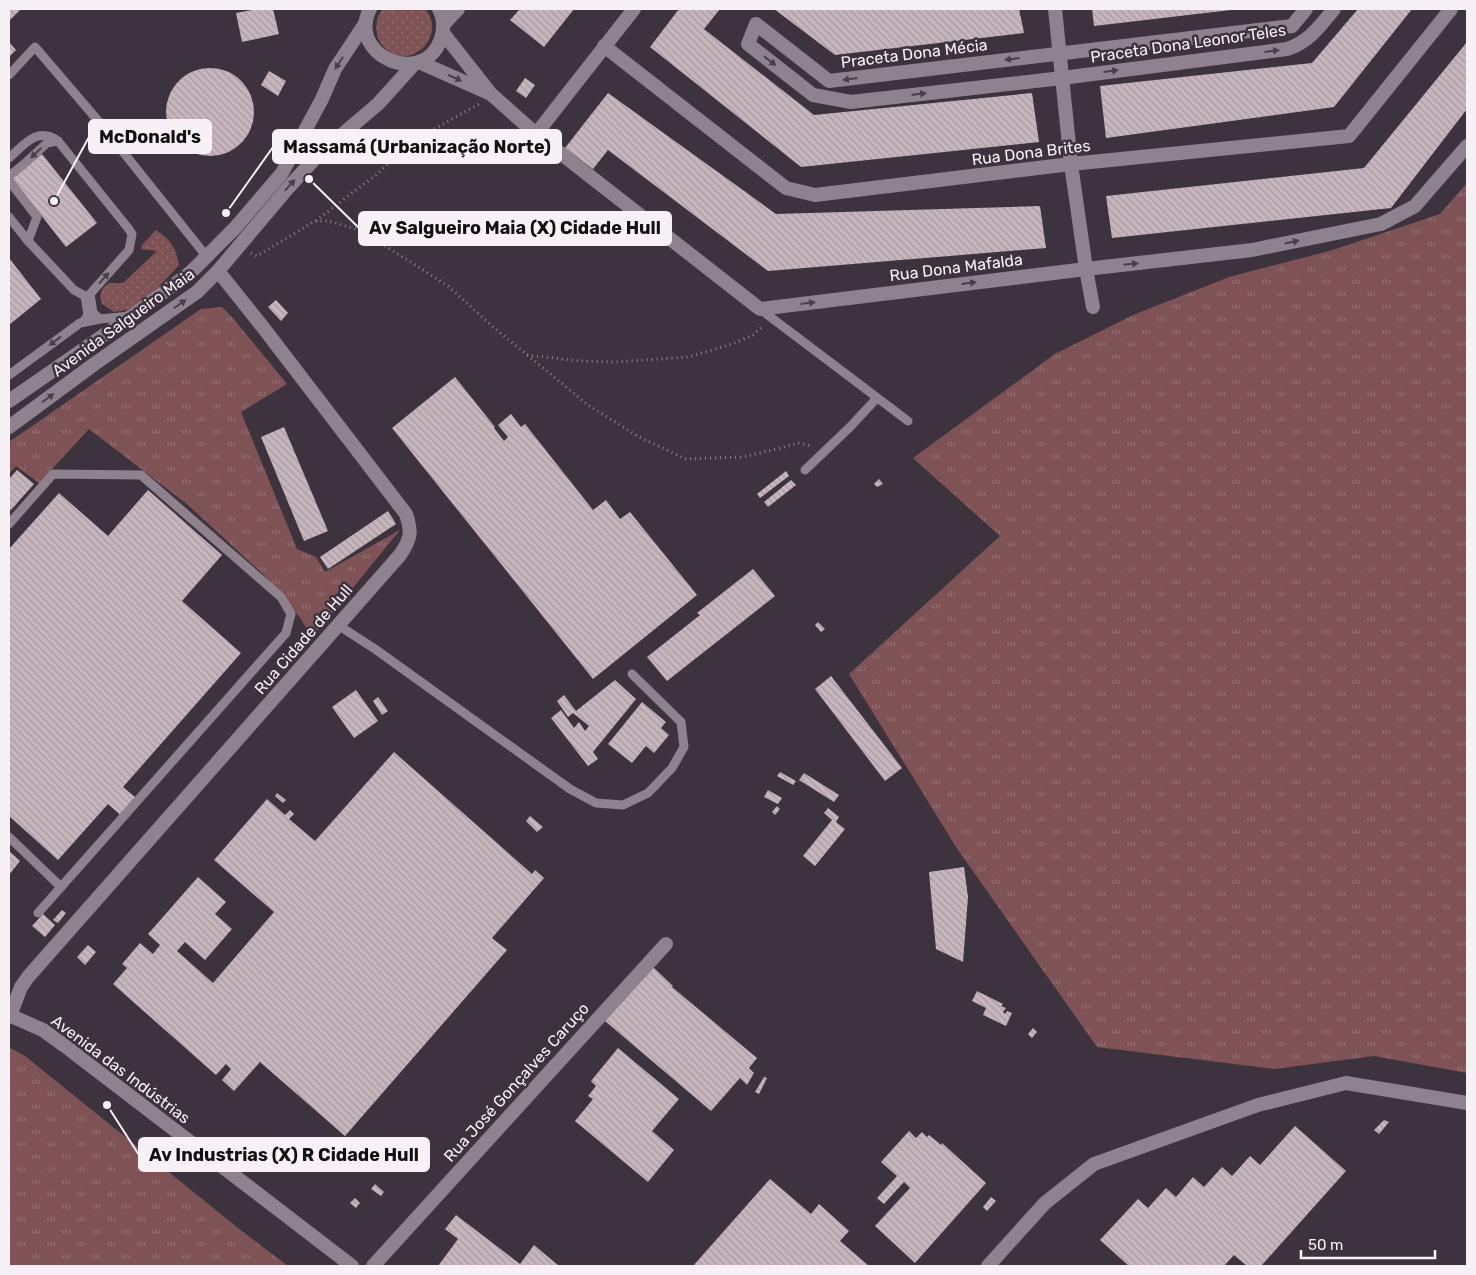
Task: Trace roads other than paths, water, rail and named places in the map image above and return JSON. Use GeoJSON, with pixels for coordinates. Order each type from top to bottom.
{"type":"FeatureCollection","features":[{"type":"Feature","properties":{"kind":"street"},"geometry":{"type":"LineString","coordinates":[[439,9],[443,29],[488,97]]}},
{"type":"Feature","properties":{"kind":"street","name":"Avenida Salgueiro Maia"},"geometry":{"type":"LineString","coordinates":[[367,13],[366,33],[376,52],[394,63],[405,64],[417,62],[428,57],[440,42],[443,29],[458,9]]}},
{"type":"Feature","properties":{"kind":"street"},"geometry":{"type":"LineString","coordinates":[[536,134],[634,9]]}},
{"type":"Feature","properties":{"kind":"street"},"geometry":{"type":"LineString","coordinates":[[1055,9],[1071,164],[1093,307]]}},
{"type":"Feature","properties":{"kind":"street","name":"Praceta Dona Leonor Teles"},"geometry":{"type":"LineString","coordinates":[[1060,54],[1292,26],[1306,9]]}},
{"type":"Feature","properties":{"kind":"street","name":"Praceta Dona Leonor Teles"},"geometry":{"type":"LineString","coordinates":[[1062,78],[1287,49],[1311,36],[1334,9]]}},
{"type":"Feature","properties":{"kind":"street","name":"Rua Dona Brites"},"geometry":{"type":"LineString","coordinates":[[604,46],[786,188],[815,195],[1071,164],[1349,136],[1451,9]]}},
{"type":"Feature","properties":{"kind":"street","name":"Avenida Salgueiro Maia"},"geometry":{"type":"LineString","coordinates":[[9,401],[192,272],[235,228],[282,173],[322,99],[335,69],[367,13]]}},
{"type":"Feature","properties":{"kind":"street","name":"Praceta Dona Mécia"},"geometry":{"type":"LineString","coordinates":[[1060,54],[829,81],[756,24],[748,44],[813,95],[851,102],[1062,78]]}},
{"type":"Feature","properties":{"kind":"street"},"geometry":{"type":"LineString","coordinates":[[417,62],[488,97],[760,309]]}},
{"type":"Feature","properties":{"kind":"street","name":"Avenida Salgueiro Maia"},"geometry":{"type":"LineString","coordinates":[[9,427],[197,292],[218,271],[318,155],[378,104],[417,62]]}},
{"type":"Feature","properties":{"kind":"street","name":"Rua Dona Mafalda"},"geometry":{"type":"LineString","coordinates":[[760,309],[1252,250],[1381,224],[1415,206],[1467,146]]}},
{"type":"Feature","properties":{"kind":"street","name":"Rua Cidade de Hull"},"geometry":{"type":"LineString","coordinates":[[9,1016],[21,987],[52,949],[400,555],[410,536],[410,526],[406,514],[218,271]]}},
{"type":"Feature","properties":{"kind":"street","name":"Rua José Gonçalves Caruço"},"geometry":{"type":"LineString","coordinates":[[373,1266],[666,944]]}},
{"type":"Feature","properties":{"kind":"street","name":"Avenida das Indústrias"},"geometry":{"type":"LineString","coordinates":[[9,1016],[43,1030],[65,1046],[352,1266]]}},
{"type":"Feature","properties":{"kind":"street"},"geometry":{"type":"LineString","coordinates":[[988,1266],[1045,1203],[1094,1164],[1258,1105],[1346,1083],[1467,1103]]}},
{"type":"Feature","properties":{"kind":"lane"},"geometry":{"type":"LineString","coordinates":[[9,76],[35,47],[100,122],[207,258]]}},
{"type":"Feature","properties":{"kind":"lane"},"geometry":{"type":"LineString","coordinates":[[9,158],[34,136],[51,136],[58,141],[132,234],[129,250],[90,294],[93,313],[100,319]]}},
{"type":"Feature","properties":{"kind":"lane"},"geometry":{"type":"LineString","coordinates":[[28,241],[37,217],[10,182],[9,176],[47,143],[58,141]]}},
{"type":"Feature","properties":{"kind":"lane"},"geometry":{"type":"LineString","coordinates":[[9,217],[28,241],[74,290],[85,296],[88,315],[83,322]]}},
{"type":"Feature","properties":{"kind":"lane"},"geometry":{"type":"LineString","coordinates":[[760,309],[908,421]]}},
{"type":"Feature","properties":{"kind":"lane"},"geometry":{"type":"LineString","coordinates":[[9,375],[80,323],[133,315]]}},
{"type":"Feature","properties":{"kind":"lane"},"geometry":{"type":"LineString","coordinates":[[805,470],[877,398]]}},
{"type":"Feature","properties":{"kind":"lane"},"geometry":{"type":"LineString","coordinates":[[9,524],[54,474],[141,475],[281,597],[291,614],[286,633],[38,913]]}},
{"type":"Feature","properties":{"kind":"lane"},"geometry":{"type":"LineString","coordinates":[[338,625],[375,649],[570,788],[596,803],[622,805],[648,793],[672,768],[684,747],[681,722],[632,674]]}},
{"type":"Feature","properties":{"kind":"lane"},"geometry":{"type":"LineString","coordinates":[[9,838],[61,887]]}},
{"type":"Feature","properties":{"kind":"place","name":"Av Salgueiro Maia (X) Cidade Hull"},"geometry":{"type":"Point","coordinates":[309,179]}},
{"type":"Feature","properties":{"kind":"place","name":"McDonald's"},"geometry":{"type":"Point","coordinates":[54,201]}},
{"type":"Feature","properties":{"kind":"place","name":"Massamá (Urbanização Norte)"},"geometry":{"type":"Point","coordinates":[226,213]}},
{"type":"Feature","properties":{"kind":"place","name":"Av Industrias (X) R Cidade Hull"},"geometry":{"type":"Point","coordinates":[107,1105]}}]}
